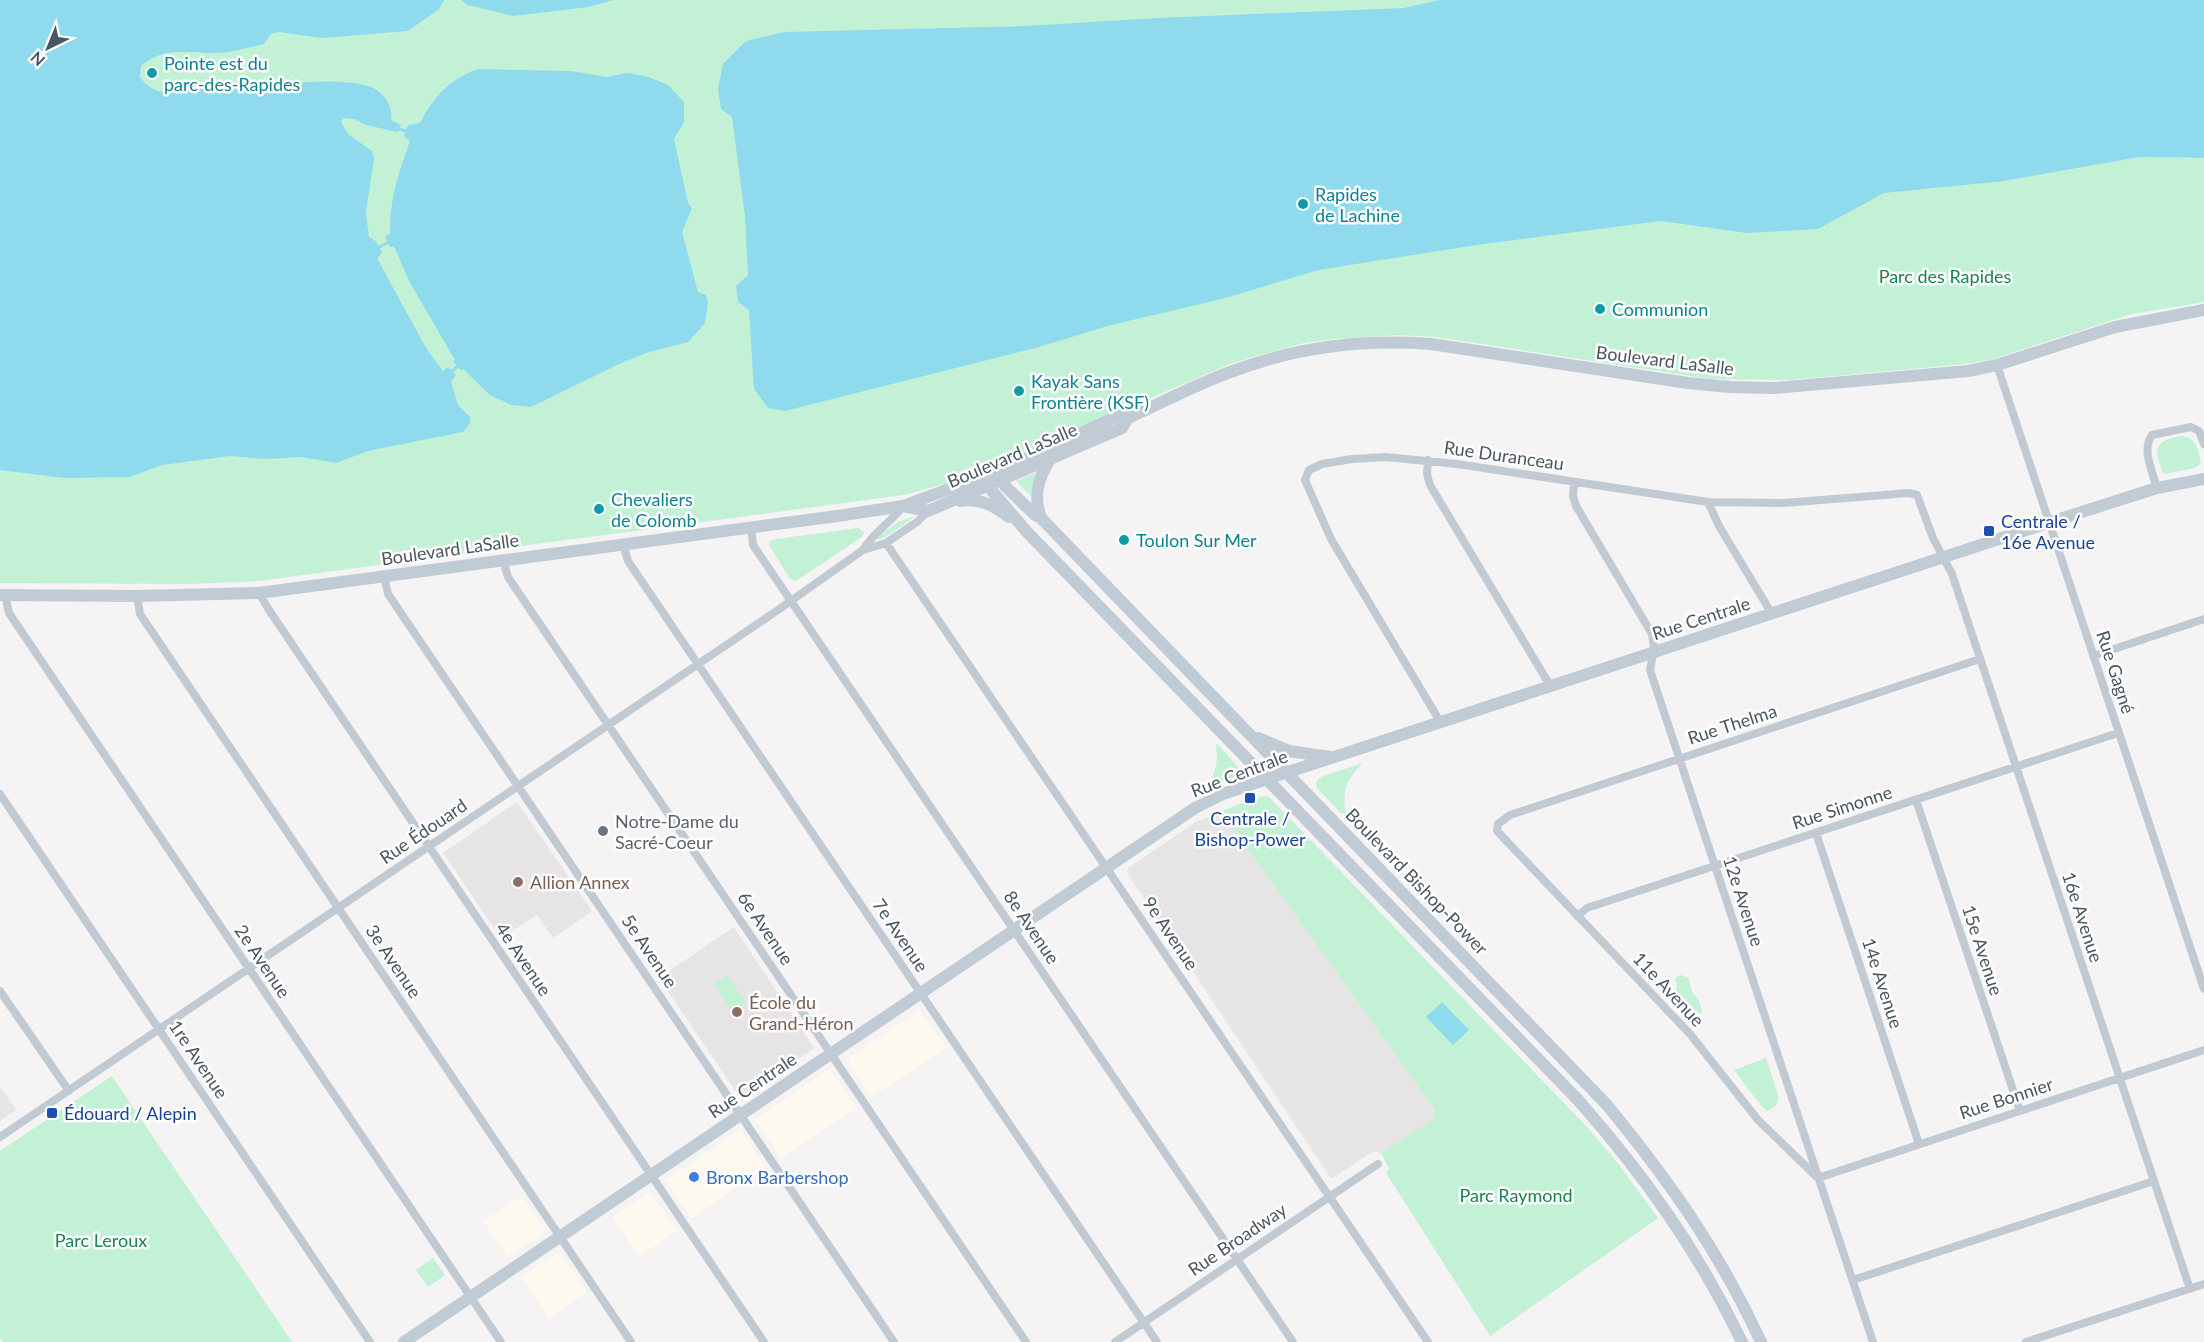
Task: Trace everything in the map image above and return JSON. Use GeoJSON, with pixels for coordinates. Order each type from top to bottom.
{"type":"FeatureCollection","features":[{"type":"Feature","properties":{"kind":"street","name":"Boulevard LaSalle"},"geometry":{"type":"LineString","coordinates":[[2,595],[137,596],[259,593],[903,506],[926,496],[1049,461],[1122,428],[1128,418],[1210,380],[1247,366],[1311,349],[1367,343],[1411,342],[1452,346],[1688,383],[1741,387],[1795,387],[1940,375],[1997,365],[2115,327],[2204,310]]}},
{"type":"Feature","properties":{"kind":"street","name":"Rue Gagné"},"geometry":{"type":"LineString","coordinates":[[1997,365],[2118,733],[2201,970],[2204,989]]}},
{"type":"Feature","properties":{"kind":"street","name":"Boulevard LaSalle"},"geometry":{"type":"LineString","coordinates":[[903,506],[928,511],[993,476],[1118,416],[1128,418]]}},
{"type":"Feature","properties":{"kind":"street"},"geometry":{"type":"LineString","coordinates":[[2157,488],[2147,449],[2147,442],[2152,435],[2191,427],[2199,431],[2204,444]]}},
{"type":"Feature","properties":{"kind":"street","name":"Rue Duranceau"},"geometry":{"type":"LineString","coordinates":[[1441,723],[1331,539],[1305,480],[1309,470],[1330,463],[1377,458],[1428,460],[1708,502],[1784,503],[1910,492],[1917,495],[1933,538],[1943,557]]}},
{"type":"Feature","properties":{"kind":"street"},"geometry":{"type":"LineString","coordinates":[[1428,460],[1427,474],[1430,485],[1551,687]]}},
{"type":"Feature","properties":{"kind":"street"},"geometry":{"type":"LineString","coordinates":[[1041,518],[1036,492],[1042,472],[1049,461]]}},
{"type":"Feature","properties":{"kind":"street","name":"Boulevard Bishop-Power"},"geometry":{"type":"LineString","coordinates":[[993,476],[1041,518],[1607,1105],[1658,1167],[1688,1210],[1728,1276],[1761,1342]]}},
{"type":"Feature","properties":{"kind":"street","name":"Boulevard Bishop-Power"},"geometry":{"type":"LineString","coordinates":[[993,476],[1025,530],[1602,1127],[1674,1221],[1705,1271],[1742,1342]]}},
{"type":"Feature","properties":{"kind":"street","name":"Rue Centrale"},"geometry":{"type":"LineString","coordinates":[[405,1342],[1106,867],[1195,808],[1223,794],[2049,522],[2157,488],[2204,479]]}},
{"type":"Feature","properties":{"kind":"street","name":"12e Avenue"},"geometry":{"type":"LineString","coordinates":[[1575,482],[1574,503],[1652,634],[1653,653],[1650,670],[1873,1342]]}},
{"type":"Feature","properties":{"kind":"street"},"geometry":{"type":"LineString","coordinates":[[946,503],[968,500],[986,502],[1025,530]]}},
{"type":"Feature","properties":{"kind":"street"},"geometry":{"type":"LineString","coordinates":[[1708,502],[1719,526],[1772,614]]}},
{"type":"Feature","properties":{"kind":"street","name":"Rue Édouard"},"geometry":{"type":"LineString","coordinates":[[863,550],[870,537],[893,520],[903,506]]}},
{"type":"Feature","properties":{"kind":"street","name":"Rue Édouard"},"geometry":{"type":"LineString","coordinates":[[0,1137],[609,725],[863,550],[886,543],[928,511]]}},
{"type":"Feature","properties":{"kind":"street","name":"8e Avenue"},"geometry":{"type":"LineString","coordinates":[[751,528],[753,545],[1293,1342]]}},
{"type":"Feature","properties":{"kind":"street","name":"9e Avenue"},"geometry":{"type":"LineString","coordinates":[[886,543],[1428,1342]]}},
{"type":"Feature","properties":{"kind":"street","name":"7e Avenue"},"geometry":{"type":"LineString","coordinates":[[622,544],[628,561],[1157,1342]]}},
{"type":"Feature","properties":{"kind":"street","name":"16e Avenue"},"geometry":{"type":"LineString","coordinates":[[1943,557],[1952,574],[2190,1289]]}},
{"type":"Feature","properties":{"kind":"street","name":"6e Avenue"},"geometry":{"type":"LineString","coordinates":[[503,560],[508,577],[1026,1342]]}},
{"type":"Feature","properties":{"kind":"street","name":"5e Avenue"},"geometry":{"type":"LineString","coordinates":[[384,576],[388,594],[894,1342]]}},
{"type":"Feature","properties":{"kind":"street","name":"4e Avenue"},"geometry":{"type":"LineString","coordinates":[[259,593],[268,610],[764,1342]]}},
{"type":"Feature","properties":{"kind":"street","name":"2e Avenue"},"geometry":{"type":"LineString","coordinates":[[2,595],[9,613],[501,1342]]}},
{"type":"Feature","properties":{"kind":"street","name":"3e Avenue"},"geometry":{"type":"LineString","coordinates":[[137,596],[140,614],[631,1342]]}},
{"type":"Feature","properties":{"kind":"street"},"geometry":{"type":"LineString","coordinates":[[2093,656],[2204,619]]}},
{"type":"Feature","properties":{"kind":"street","name":"Rue Thelma"},"geometry":{"type":"LineString","coordinates":[[1498,824],[1510,815],[1980,659]]}},
{"type":"Feature","properties":{"kind":"street"},"geometry":{"type":"LineString","coordinates":[[1246,731],[1268,744],[1289,752],[1340,757]]}},
{"type":"Feature","properties":{"kind":"street","name":"Rue Simonne"},"geometry":{"type":"LineString","coordinates":[[1577,916],[1587,908],[2118,733]]}},
{"type":"Feature","properties":{"kind":"street","name":"1re Avenue"},"geometry":{"type":"LineString","coordinates":[[0,794],[370,1342]]}},
{"type":"Feature","properties":{"kind":"street","name":"15e Avenue"},"geometry":{"type":"LineString","coordinates":[[1916,800],[2020,1111]]}},
{"type":"Feature","properties":{"kind":"street","name":"11e Avenue"},"geometry":{"type":"LineString","coordinates":[[1498,824],[1497,831],[1503,839],[1690,1034],[1758,1120],[1818,1178]]}},
{"type":"Feature","properties":{"kind":"street","name":"14e Avenue"},"geometry":{"type":"LineString","coordinates":[[1816,833],[1918,1144]]}},
{"type":"Feature","properties":{"kind":"street"},"geometry":{"type":"LineString","coordinates":[[0,991],[69,1091]]}},
{"type":"Feature","properties":{"kind":"street","name":"Rue Bonnier"},"geometry":{"type":"LineString","coordinates":[[1818,1178],[2204,1050]]}},
{"type":"Feature","properties":{"kind":"street","name":"Rue Broadway"},"geometry":{"type":"LineString","coordinates":[[1115,1342],[1378,1164]]}},
{"type":"Feature","properties":{"kind":"street"},"geometry":{"type":"LineString","coordinates":[[1853,1280],[2154,1181]]}},
{"type":"Feature","properties":{"kind":"street"},"geometry":{"type":"LineString","coordinates":[[2026,1342],[2204,1284]]}},
{"type":"Feature","properties":{"kind":"shaded area","name":"Allion Annex"},"geometry":{"type":"Polygon","coordinates":[[[517,802],[592,911],[553,938],[537,915],[501,938],[443,853],[517,802]]]}},
{"type":"Feature","properties":{"kind":"shaded area"},"geometry":{"type":"Polygon","coordinates":[[[1224,810],[1228,821],[1435,1110],[1432,1120],[1381,1153],[1374,1151],[1333,1178],[1330,1177],[1127,873],[1128,868],[1196,822],[1224,810]]]}},
{"type":"Feature","properties":{"kind":"shaded area","name":"École du Grand-Héron"},"geometry":{"type":"Polygon","coordinates":[[[734,927],[814,1048],[741,1099],[659,978],[734,927]]]}},
{"type":"Feature","properties":{"kind":"shaded area"},"geometry":{"type":"Polygon","coordinates":[[[920,1011],[947,1048],[871,1097],[847,1059],[920,1011]]]}},
{"type":"Feature","properties":{"kind":"shaded area"},"geometry":{"type":"Polygon","coordinates":[[[830,1069],[857,1108],[781,1158],[755,1119],[830,1069]]]}},
{"type":"Feature","properties":{"kind":"shaded area"},"geometry":{"type":"Polygon","coordinates":[[[0,1086],[16,1110],[0,1121],[0,1086]]]}},
{"type":"Feature","properties":{"kind":"shaded area"},"geometry":{"type":"Polygon","coordinates":[[[740,1130],[766,1168],[691,1219],[666,1180],[740,1130]]]}},
{"type":"Feature","properties":{"kind":"shaded area"},"geometry":{"type":"Polygon","coordinates":[[[649,1192],[677,1230],[639,1257],[613,1217],[649,1192]]]}},
{"type":"Feature","properties":{"kind":"shaded area"},"geometry":{"type":"Polygon","coordinates":[[[522,1196],[544,1228],[544,1232],[508,1257],[483,1221],[522,1196]]]}},
{"type":"Feature","properties":{"kind":"shaded area"},"geometry":{"type":"Polygon","coordinates":[[[556,1253],[561,1254],[587,1292],[549,1318],[522,1277],[556,1253]]]}},
{"type":"Feature","properties":{"kind":"green space","name":"Parc des Rapides"},"geometry":{"type":"Polygon","coordinates":[[[0,0],[2112,0],[2004,181],[2140,157],[2204,158],[2204,302],[2132,314],[1993,359],[1966,364],[1790,380],[1710,379],[1436,337],[1399,335],[1304,343],[1230,364],[962,479],[904,495],[259,581],[190,584],[0,583],[0,0]]]}},
{"type":"Feature","properties":{"kind":"green space"},"geometry":{"type":"Polygon","coordinates":[[[2183,436],[2194,442],[2201,463],[2195,468],[2164,474],[2158,458],[2159,447],[2167,440],[2183,436]]]}},
{"type":"Feature","properties":{"kind":"green space"},"geometry":{"type":"Polygon","coordinates":[[[1037,472],[1034,499],[1016,481],[1037,472]]]}},
{"type":"Feature","properties":{"kind":"green space"},"geometry":{"type":"Polygon","coordinates":[[[912,517],[887,536],[877,540],[876,538],[898,522],[912,517]]]}},
{"type":"Feature","properties":{"kind":"green space"},"geometry":{"type":"Polygon","coordinates":[[[859,528],[864,533],[862,537],[796,581],[790,579],[769,545],[771,540],[776,539],[859,528]]]}},
{"type":"Feature","properties":{"kind":"green space"},"geometry":{"type":"Polygon","coordinates":[[[1215,742],[1240,771],[1236,777],[1206,787],[1213,776],[1216,765],[1215,742]]]}},
{"type":"Feature","properties":{"kind":"green space"},"geometry":{"type":"Polygon","coordinates":[[[1363,763],[1353,773],[1347,785],[1344,799],[1346,813],[1341,813],[1317,788],[1316,781],[1323,776],[1363,763]]]}},
{"type":"Feature","properties":{"kind":"green space","name":"Parc Raymond"},"geometry":{"type":"Polygon","coordinates":[[[1262,796],[1269,797],[1588,1128],[1616,1161],[1658,1218],[1490,1336],[1386,1173],[1389,1168],[1381,1153],[1432,1120],[1435,1110],[1228,821],[1224,810],[1248,801],[1250,803],[1262,796]]]}},
{"type":"Feature","properties":{"kind":"green space"},"geometry":{"type":"Polygon","coordinates":[[[727,975],[746,1002],[732,1011],[714,984],[727,975]]]}},
{"type":"Feature","properties":{"kind":"green space"},"geometry":{"type":"Polygon","coordinates":[[[1681,975],[1689,978],[1692,992],[1698,999],[1703,1012],[1692,1016],[1674,997],[1677,987],[1675,978],[1681,975]]]}},
{"type":"Feature","properties":{"kind":"green space"},"geometry":{"type":"Polygon","coordinates":[[[1766,1058],[1779,1098],[1775,1107],[1767,1111],[1734,1070],[1766,1058]]]}},
{"type":"Feature","properties":{"kind":"green space","name":"Parc Leroux"},"geometry":{"type":"Polygon","coordinates":[[[112,1076],[292,1342],[3,1342],[0,1338],[0,1151],[112,1076]]]}},
{"type":"Feature","properties":{"kind":"green space"},"geometry":{"type":"Polygon","coordinates":[[[433,1258],[445,1275],[428,1287],[416,1270],[433,1258]]]}},
{"type":"Feature","properties":{"kind":"water"},"geometry":{"type":"Polygon","coordinates":[[[0,0],[444,0],[439,9],[408,31],[321,38],[279,32],[271,34],[264,44],[227,52],[162,54],[141,66],[140,77],[150,87],[162,92],[193,86],[221,88],[334,82],[368,86],[378,91],[386,99],[391,109],[391,120],[401,125],[397,132],[366,125],[354,119],[343,118],[341,122],[348,134],[372,151],[374,158],[366,212],[369,237],[380,247],[382,253],[377,258],[426,348],[443,371],[448,367],[456,375],[451,382],[458,405],[470,417],[470,423],[463,432],[368,451],[336,463],[301,457],[265,459],[230,456],[162,465],[130,477],[64,478],[0,470],[0,0]]]}},
{"type":"Feature","properties":{"kind":"water"},"geometry":{"type":"Polygon","coordinates":[[[461,0],[614,0],[588,7],[513,16],[468,5],[461,0]]]}},
{"type":"Feature","properties":{"kind":"water","name":"Rapides de Lachine"},"geometry":{"type":"Polygon","coordinates":[[[1439,0],[2204,0],[2204,158],[2140,157],[2004,181],[1884,193],[1818,229],[1747,233],[1661,221],[1483,244],[1318,270],[1222,299],[1111,325],[1039,347],[785,411],[768,408],[754,389],[749,310],[738,302],[736,286],[748,275],[745,216],[732,117],[721,109],[718,89],[723,64],[746,41],[784,32],[1025,26],[1404,8],[1439,0]]]}},
{"type":"Feature","properties":{"kind":"water"},"geometry":{"type":"Polygon","coordinates":[[[478,69],[571,71],[607,77],[627,73],[646,76],[668,85],[684,102],[684,122],[674,139],[688,203],[692,208],[682,232],[698,292],[706,295],[708,302],[705,323],[688,342],[646,353],[619,364],[531,407],[511,405],[490,395],[453,362],[455,360],[409,281],[394,246],[390,247],[385,236],[390,234],[391,209],[410,141],[404,136],[408,125],[420,123],[437,97],[451,83],[478,69]]]}},
{"type":"Feature","properties":{"kind":"water"},"geometry":{"type":"Polygon","coordinates":[[[1442,1002],[1469,1030],[1453,1045],[1426,1017],[1442,1002]]]}},
{"type":"Feature","properties":{"kind":"waterway"},"geometry":{"type":"LineString","coordinates":[[399,129],[406,131]]}},
{"type":"Feature","properties":{"kind":"waterway"},"geometry":{"type":"LineString","coordinates":[[380,247],[387,243]]}},
{"type":"Feature","properties":{"kind":"waterway"},"geometry":{"type":"LineString","coordinates":[[452,371],[457,367]]}},
{"type":"Feature","properties":{"kind":"place","name":"Pointe est du parc-des-Rapides"},"geometry":{"type":"Point","coordinates":[152,73]}},
{"type":"Feature","properties":{"kind":"place","name":"Rapides de Lachine"},"geometry":{"type":"Point","coordinates":[1303,204]}},
{"type":"Feature","properties":{"kind":"place","name":"Communion"},"geometry":{"type":"Point","coordinates":[1600,309]}},
{"type":"Feature","properties":{"kind":"place","name":"Kayak Sans Frontière (KSF)"},"geometry":{"type":"Point","coordinates":[1019,391]}},
{"type":"Feature","properties":{"kind":"place","name":"Chevaliers de Colomb"},"geometry":{"type":"Point","coordinates":[599,509]}},
{"type":"Feature","properties":{"kind":"place","name":"Centrale / 16e Avenue"},"geometry":{"type":"Point","coordinates":[1989,531]}},
{"type":"Feature","properties":{"kind":"place","name":"Toulon Sur Mer"},"geometry":{"type":"Point","coordinates":[1124,540]}},
{"type":"Feature","properties":{"kind":"place","name":"Centrale / Bishop-Power"},"geometry":{"type":"Point","coordinates":[1250,798]}},
{"type":"Feature","properties":{"kind":"place","name":"Notre-Dame du Sacré-Coeur"},"geometry":{"type":"Point","coordinates":[603,831]}},
{"type":"Feature","properties":{"kind":"place","name":"Allion Annex"},"geometry":{"type":"Point","coordinates":[518,882]}},
{"type":"Feature","properties":{"kind":"place","name":"École du Grand-Héron"},"geometry":{"type":"Point","coordinates":[737,1012]}},
{"type":"Feature","properties":{"kind":"place","name":"Édouard / Alepin"},"geometry":{"type":"Point","coordinates":[52,1113]}},
{"type":"Feature","properties":{"kind":"place","name":"Bronx Barbershop"},"geometry":{"type":"Point","coordinates":[694,1177]}}]}
